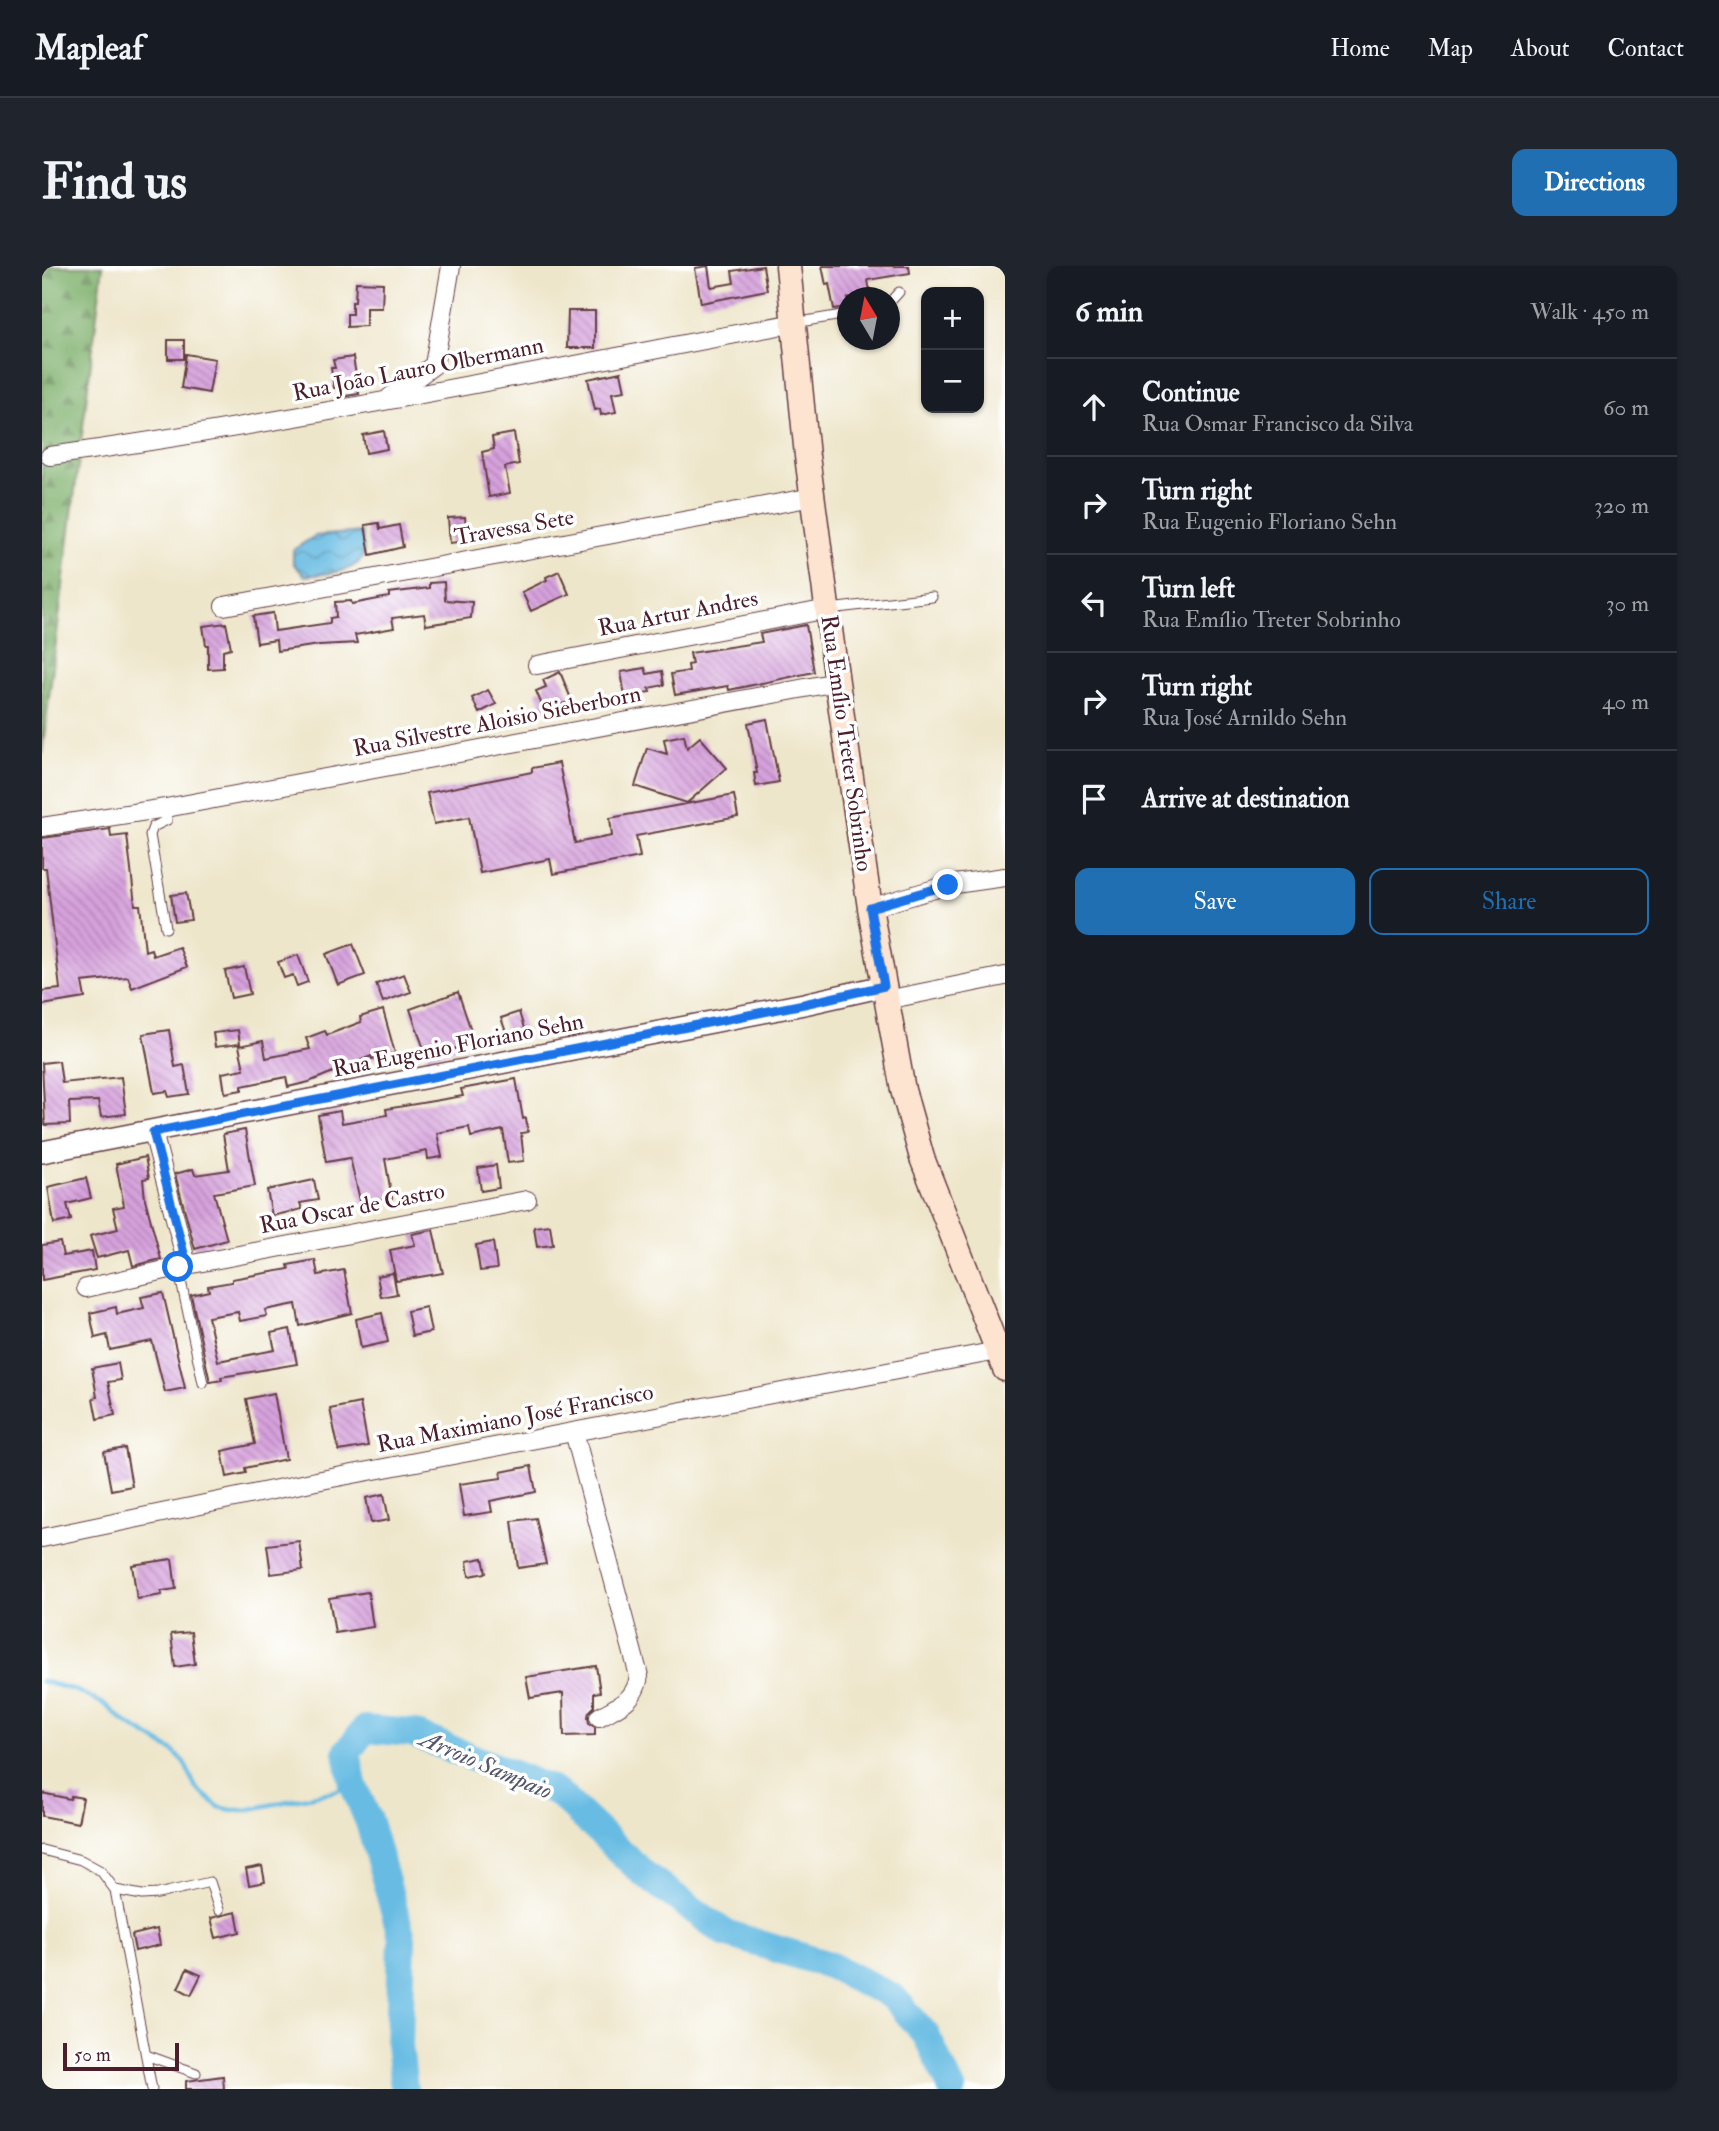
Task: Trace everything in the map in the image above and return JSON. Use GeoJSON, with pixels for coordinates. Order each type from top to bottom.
{"type":"FeatureCollection","features":[{"type":"Feature","properties":{"kind":"main road","name":"Rua Emílio Treter Sobrinho"},"geometry":{"type":"LineString","coordinates":[[788,266],[813,497],[837,682],[870,908],[903,1090],[922,1158],[1001,1360]]}},
{"type":"Feature","properties":{"kind":"street"},"geometry":{"type":"LineString","coordinates":[[384,401],[434,365],[451,266]]}},
{"type":"Feature","properties":{"kind":"street","name":"Rua João Lauro Olbermann"},"geometry":{"type":"LineString","coordinates":[[50,456],[175,438],[384,401],[794,323]]}},
{"type":"Feature","properties":{"kind":"street","name":"Travessa Sete"},"geometry":{"type":"LineString","coordinates":[[224,606],[813,497]]}},
{"type":"Feature","properties":{"kind":"street","name":"Rua Artur Andres"},"geometry":{"type":"LineString","coordinates":[[537,665],[828,609]]}},
{"type":"Feature","properties":{"kind":"street","name":"Rua Silvestre Aloisio Sieberborn"},"geometry":{"type":"LineString","coordinates":[[42,827],[166,808],[837,682]]}},
{"type":"Feature","properties":{"kind":"street"},"geometry":{"type":"LineString","coordinates":[[870,908],[948,885],[1005,877]]}},
{"type":"Feature","properties":{"kind":"street"},"geometry":{"type":"LineString","coordinates":[[885,993],[1005,976]]}},
{"type":"Feature","properties":{"kind":"street","name":"Rua Eugenio Floriano Sehn"},"geometry":{"type":"LineString","coordinates":[[42,1152],[804,1004],[885,993]]}},
{"type":"Feature","properties":{"kind":"street"},"geometry":{"type":"LineString","coordinates":[[153,1132],[182,1266]]}},
{"type":"Feature","properties":{"kind":"street","name":"Rua Oscar de Castro"},"geometry":{"type":"LineString","coordinates":[[86,1289],[182,1266],[527,1200]]}},
{"type":"Feature","properties":{"kind":"street","name":"Rua Maximiano José Francisco"},"geometry":{"type":"LineString","coordinates":[[42,1538],[324,1479],[574,1432],[1001,1360]]}},
{"type":"Feature","properties":{"kind":"street"},"geometry":{"type":"LineString","coordinates":[[574,1432],[639,1675],[636,1690],[626,1701],[599,1717]]}},
{"type":"Feature","properties":{"kind":"lane"},"geometry":{"type":"LineString","coordinates":[[794,323],[837,316]]}},
{"type":"Feature","properties":{"kind":"lane"},"geometry":{"type":"LineString","coordinates":[[828,609],[932,597]]}},
{"type":"Feature","properties":{"kind":"lane"},"geometry":{"type":"LineString","coordinates":[[166,808],[167,820],[153,827],[150,835],[166,928]]}},
{"type":"Feature","properties":{"kind":"lane"},"geometry":{"type":"LineString","coordinates":[[182,1266],[203,1382]]}},
{"type":"Feature","properties":{"kind":"lane"},"geometry":{"type":"LineString","coordinates":[[42,1850],[81,1860],[101,1871],[115,1891],[152,2089]]}},
{"type":"Feature","properties":{"kind":"lane"},"geometry":{"type":"LineString","coordinates":[[115,1891],[142,1895],[158,1894],[210,1882],[219,1910]]}},
{"type":"Feature","properties":{"kind":"lane"},"geometry":{"type":"LineString","coordinates":[[146,2056],[196,2073]]}},
{"type":"Feature","properties":{"kind":"green space"},"geometry":{"type":"Polygon","coordinates":[[[42,266],[103,266],[42,754],[42,266]]]}},
{"type":"Feature","properties":{"kind":"water"},"geometry":{"type":"Polygon","coordinates":[[[361,532],[364,547],[362,557],[350,568],[305,576],[293,563],[293,550],[315,536],[361,532]]]}},
{"type":"Feature","properties":{"kind":"building"},"geometry":{"type":"Polygon","coordinates":[[[708,266],[711,287],[734,283],[732,271],[763,266],[767,290],[701,303],[695,268],[708,266]]]}},
{"type":"Feature","properties":{"kind":"building"},"geometry":{"type":"Polygon","coordinates":[[[822,266],[909,266],[910,273],[868,280],[869,287],[837,287],[837,309],[834,309],[829,284],[826,285],[822,266]]]}},
{"type":"Feature","properties":{"kind":"building"},"geometry":{"type":"Polygon","coordinates":[[[356,282],[383,283],[382,308],[366,308],[366,326],[347,327],[347,314],[352,314],[352,302],[355,302],[356,282]]]}},
{"type":"Feature","properties":{"kind":"building"},"geometry":{"type":"Polygon","coordinates":[[[568,311],[595,311],[595,348],[567,348],[568,311]]]}},
{"type":"Feature","properties":{"kind":"building"},"geometry":{"type":"Polygon","coordinates":[[[168,340],[184,340],[184,359],[168,359],[168,340]]]}},
{"type":"Feature","properties":{"kind":"building"},"geometry":{"type":"Polygon","coordinates":[[[186,354],[215,359],[209,393],[181,388],[186,354]]]}},
{"type":"Feature","properties":{"kind":"building"},"geometry":{"type":"Polygon","coordinates":[[[353,357],[359,394],[340,397],[338,388],[334,388],[331,368],[335,368],[333,360],[353,357]]]}},
{"type":"Feature","properties":{"kind":"building"},"geometry":{"type":"Polygon","coordinates":[[[621,372],[625,391],[612,393],[616,412],[601,415],[600,409],[595,410],[588,379],[621,372]]]}},
{"type":"Feature","properties":{"kind":"building"},"geometry":{"type":"Polygon","coordinates":[[[384,431],[387,449],[366,453],[363,435],[384,431]]]}},
{"type":"Feature","properties":{"kind":"building"},"geometry":{"type":"Polygon","coordinates":[[[514,433],[519,464],[505,467],[510,493],[489,497],[482,452],[494,449],[492,437],[514,433]]]}},
{"type":"Feature","properties":{"kind":"building"},"geometry":{"type":"Polygon","coordinates":[[[465,517],[467,541],[450,543],[448,518],[465,517]]]}},
{"type":"Feature","properties":{"kind":"building"},"geometry":{"type":"Polygon","coordinates":[[[379,523],[380,529],[399,525],[403,547],[370,555],[365,525],[379,523]]]}},
{"type":"Feature","properties":{"kind":"building"},"geometry":{"type":"Polygon","coordinates":[[[559,571],[569,594],[531,611],[522,592],[559,571]]]}},
{"type":"Feature","properties":{"kind":"building"},"geometry":{"type":"Polygon","coordinates":[[[444,582],[445,600],[472,602],[471,618],[426,625],[424,614],[392,618],[394,628],[355,635],[357,643],[277,651],[276,640],[257,643],[253,616],[273,613],[275,631],[330,623],[330,618],[336,617],[335,602],[351,601],[352,604],[389,597],[389,593],[429,588],[429,583],[444,582]]]}},
{"type":"Feature","properties":{"kind":"building"},"geometry":{"type":"Polygon","coordinates":[[[226,623],[231,648],[223,650],[223,668],[208,669],[208,645],[203,626],[226,623]]]}},
{"type":"Feature","properties":{"kind":"building"},"geometry":{"type":"Polygon","coordinates":[[[806,625],[814,672],[729,690],[728,686],[675,695],[671,674],[689,671],[688,665],[692,664],[690,653],[762,642],[760,634],[806,625]]]}},
{"type":"Feature","properties":{"kind":"building"},"geometry":{"type":"Polygon","coordinates":[[[645,668],[647,674],[662,671],[664,685],[649,688],[650,692],[625,696],[621,672],[645,668]]]}},
{"type":"Feature","properties":{"kind":"building"},"geometry":{"type":"Polygon","coordinates":[[[560,672],[572,701],[544,710],[536,691],[546,687],[543,680],[560,672]]]}},
{"type":"Feature","properties":{"kind":"building"},"geometry":{"type":"Polygon","coordinates":[[[488,690],[496,704],[479,713],[472,698],[488,690]]]}},
{"type":"Feature","properties":{"kind":"building"},"geometry":{"type":"Polygon","coordinates":[[[767,719],[779,782],[756,786],[754,773],[757,773],[748,723],[767,719]]]}},
{"type":"Feature","properties":{"kind":"building"},"geometry":{"type":"Polygon","coordinates":[[[684,735],[687,748],[700,737],[727,768],[687,803],[635,786],[647,748],[667,754],[664,739],[684,735]]]}},
{"type":"Feature","properties":{"kind":"building"},"geometry":{"type":"Polygon","coordinates":[[[559,763],[575,843],[612,836],[610,818],[734,795],[738,817],[636,836],[640,857],[553,874],[550,859],[480,873],[469,817],[434,824],[427,793],[532,772],[532,768],[559,763]]]}},
{"type":"Feature","properties":{"kind":"building"},"geometry":{"type":"Polygon","coordinates":[[[110,829],[111,837],[127,835],[135,905],[140,905],[145,951],[151,949],[153,956],[179,947],[187,967],[132,988],[128,977],[82,982],[85,998],[42,1005],[42,991],[60,989],[46,868],[42,868],[42,838],[110,829]]]}},
{"type":"Feature","properties":{"kind":"building"},"geometry":{"type":"Polygon","coordinates":[[[186,893],[191,920],[175,922],[171,895],[186,893]]]}},
{"type":"Feature","properties":{"kind":"building"},"geometry":{"type":"Polygon","coordinates":[[[353,944],[365,975],[338,985],[326,954],[353,944]]]}},
{"type":"Feature","properties":{"kind":"building"},"geometry":{"type":"Polygon","coordinates":[[[298,955],[308,982],[297,986],[293,975],[284,978],[278,962],[298,955]]]}},
{"type":"Feature","properties":{"kind":"building"},"geometry":{"type":"Polygon","coordinates":[[[244,967],[250,994],[231,998],[225,971],[244,967]]]}},
{"type":"Feature","properties":{"kind":"building"},"geometry":{"type":"Polygon","coordinates":[[[404,974],[411,992],[383,1002],[376,984],[404,974]]]}},
{"type":"Feature","properties":{"kind":"building"},"geometry":{"type":"Polygon","coordinates":[[[458,992],[475,1042],[427,1058],[410,1009],[458,992]]]}},
{"type":"Feature","properties":{"kind":"building"},"geometry":{"type":"Polygon","coordinates":[[[383,1010],[395,1053],[372,1059],[371,1056],[309,1082],[288,1087],[286,1077],[242,1086],[242,1090],[225,1093],[222,1073],[244,1069],[239,1046],[263,1041],[266,1058],[310,1049],[306,1038],[325,1031],[327,1035],[361,1022],[360,1017],[383,1010]]]}},
{"type":"Feature","properties":{"kind":"building"},"geometry":{"type":"Polygon","coordinates":[[[519,1012],[526,1035],[509,1041],[501,1018],[519,1012]]]}},
{"type":"Feature","properties":{"kind":"building"},"geometry":{"type":"Polygon","coordinates":[[[169,1030],[175,1067],[184,1065],[189,1094],[169,1097],[167,1091],[154,1093],[143,1034],[169,1030]]]}},
{"type":"Feature","properties":{"kind":"building"},"geometry":{"type":"Polygon","coordinates":[[[238,1030],[240,1044],[215,1047],[213,1033],[238,1030]]]}},
{"type":"Feature","properties":{"kind":"building"},"geometry":{"type":"Polygon","coordinates":[[[59,1061],[62,1083],[121,1077],[126,1114],[101,1117],[98,1101],[69,1102],[70,1124],[45,1125],[42,1063],[59,1061]]]}},
{"type":"Feature","properties":{"kind":"building"},"geometry":{"type":"Polygon","coordinates":[[[516,1079],[528,1132],[521,1133],[524,1161],[508,1163],[503,1130],[471,1137],[469,1127],[437,1133],[442,1157],[428,1159],[427,1151],[385,1159],[392,1198],[361,1204],[350,1158],[326,1162],[318,1115],[340,1111],[342,1123],[387,1115],[386,1109],[463,1096],[461,1089],[516,1079]]]}},
{"type":"Feature","properties":{"kind":"building"},"geometry":{"type":"Polygon","coordinates":[[[245,1130],[255,1186],[214,1193],[227,1240],[195,1249],[175,1174],[193,1169],[195,1175],[229,1170],[223,1134],[245,1130]]]}},
{"type":"Feature","properties":{"kind":"building"},"geometry":{"type":"Polygon","coordinates":[[[145,1157],[149,1178],[143,1179],[145,1199],[161,1259],[133,1266],[129,1250],[97,1258],[90,1236],[118,1229],[113,1208],[124,1206],[116,1164],[145,1157]]]}},
{"type":"Feature","properties":{"kind":"building"},"geometry":{"type":"Polygon","coordinates":[[[496,1165],[499,1188],[481,1191],[478,1168],[496,1165]]]}},
{"type":"Feature","properties":{"kind":"building"},"geometry":{"type":"Polygon","coordinates":[[[86,1178],[91,1198],[67,1204],[71,1220],[54,1224],[48,1187],[86,1178]]]}},
{"type":"Feature","properties":{"kind":"building"},"geometry":{"type":"Polygon","coordinates":[[[314,1180],[318,1200],[300,1203],[302,1209],[272,1216],[267,1190],[314,1180]]]}},
{"type":"Feature","properties":{"kind":"building"},"geometry":{"type":"Polygon","coordinates":[[[550,1225],[553,1245],[537,1247],[534,1227],[550,1225]]]}},
{"type":"Feature","properties":{"kind":"building"},"geometry":{"type":"Polygon","coordinates":[[[433,1230],[443,1273],[396,1281],[390,1250],[415,1245],[412,1234],[433,1230]]]}},
{"type":"Feature","properties":{"kind":"building"},"geometry":{"type":"Polygon","coordinates":[[[60,1242],[63,1256],[92,1251],[95,1270],[42,1280],[42,1245],[60,1242]]]}},
{"type":"Feature","properties":{"kind":"building"},"geometry":{"type":"Polygon","coordinates":[[[493,1242],[497,1269],[480,1271],[476,1245],[493,1242]]]}},
{"type":"Feature","properties":{"kind":"building"},"geometry":{"type":"Polygon","coordinates":[[[315,1260],[318,1275],[344,1270],[352,1313],[300,1326],[296,1304],[265,1310],[267,1316],[240,1321],[238,1312],[208,1317],[218,1361],[275,1350],[271,1333],[290,1329],[297,1364],[221,1377],[222,1380],[210,1382],[191,1295],[209,1291],[208,1286],[232,1282],[232,1279],[289,1269],[288,1265],[315,1260]]]}},
{"type":"Feature","properties":{"kind":"building"},"geometry":{"type":"Polygon","coordinates":[[[393,1273],[397,1294],[381,1297],[377,1276],[393,1273]]]}},
{"type":"Feature","properties":{"kind":"building"},"geometry":{"type":"Polygon","coordinates":[[[163,1293],[185,1388],[165,1392],[152,1341],[110,1350],[107,1335],[95,1338],[90,1313],[116,1307],[117,1314],[144,1308],[141,1297],[163,1293]]]}},
{"type":"Feature","properties":{"kind":"building"},"geometry":{"type":"Polygon","coordinates":[[[426,1307],[431,1332],[412,1336],[407,1311],[426,1307]]]}},
{"type":"Feature","properties":{"kind":"building"},"geometry":{"type":"Polygon","coordinates":[[[382,1313],[388,1342],[361,1348],[356,1319],[382,1313]]]}},
{"type":"Feature","properties":{"kind":"building"},"geometry":{"type":"Polygon","coordinates":[[[118,1363],[121,1380],[108,1382],[115,1415],[97,1419],[93,1398],[97,1397],[92,1368],[118,1363]]]}},
{"type":"Feature","properties":{"kind":"building"},"geometry":{"type":"Polygon","coordinates":[[[274,1393],[286,1459],[245,1468],[246,1473],[227,1477],[222,1451],[255,1444],[246,1399],[274,1393]]]}},
{"type":"Feature","properties":{"kind":"building"},"geometry":{"type":"Polygon","coordinates":[[[360,1403],[368,1446],[339,1451],[330,1409],[360,1403]]]}},
{"type":"Feature","properties":{"kind":"building"},"geometry":{"type":"Polygon","coordinates":[[[125,1448],[132,1486],[111,1490],[104,1452],[125,1448]]]}},
{"type":"Feature","properties":{"kind":"building"},"geometry":{"type":"Polygon","coordinates":[[[531,1466],[536,1492],[490,1501],[492,1512],[464,1516],[459,1484],[502,1478],[501,1472],[531,1466]]]}},
{"type":"Feature","properties":{"kind":"building"},"geometry":{"type":"Polygon","coordinates":[[[384,1494],[389,1520],[371,1523],[366,1498],[384,1494]]]}},
{"type":"Feature","properties":{"kind":"building"},"geometry":{"type":"Polygon","coordinates":[[[536,1518],[546,1564],[518,1568],[512,1521],[536,1518]]]}},
{"type":"Feature","properties":{"kind":"building"},"geometry":{"type":"Polygon","coordinates":[[[299,1541],[303,1570],[271,1574],[267,1545],[299,1541]]]}},
{"type":"Feature","properties":{"kind":"building"},"geometry":{"type":"Polygon","coordinates":[[[483,1558],[486,1573],[469,1576],[467,1561],[483,1558]]]}},
{"type":"Feature","properties":{"kind":"building"},"geometry":{"type":"Polygon","coordinates":[[[172,1559],[176,1589],[161,1591],[162,1595],[137,1599],[132,1565],[172,1559]]]}},
{"type":"Feature","properties":{"kind":"building"},"geometry":{"type":"Polygon","coordinates":[[[368,1592],[373,1627],[335,1633],[329,1598],[368,1592]]]}},
{"type":"Feature","properties":{"kind":"building"},"geometry":{"type":"Polygon","coordinates":[[[191,1632],[195,1664],[175,1667],[171,1634],[191,1632]]]}},
{"type":"Feature","properties":{"kind":"building"},"geometry":{"type":"Polygon","coordinates":[[[596,1666],[600,1692],[594,1693],[594,1707],[588,1717],[589,1723],[595,1727],[595,1735],[564,1736],[563,1693],[530,1698],[526,1677],[596,1666]]]}},
{"type":"Feature","properties":{"kind":"building"},"geometry":{"type":"Polygon","coordinates":[[[42,1793],[70,1799],[71,1796],[83,1798],[78,1823],[42,1816],[42,1793]]]}},
{"type":"Feature","properties":{"kind":"building"},"geometry":{"type":"Polygon","coordinates":[[[262,1866],[265,1882],[249,1885],[246,1869],[262,1866]]]}},
{"type":"Feature","properties":{"kind":"building"},"geometry":{"type":"Polygon","coordinates":[[[236,1912],[240,1932],[216,1938],[211,1918],[236,1912]]]}},
{"type":"Feature","properties":{"kind":"building"},"geometry":{"type":"Polygon","coordinates":[[[157,1929],[160,1945],[135,1951],[132,1935],[157,1929]]]}},
{"type":"Feature","properties":{"kind":"building"},"geometry":{"type":"Polygon","coordinates":[[[187,1969],[201,1975],[191,1995],[178,1988],[187,1969]]]}},
{"type":"Feature","properties":{"kind":"building"},"geometry":{"type":"Polygon","coordinates":[[[223,2076],[224,2089],[186,2089],[186,2081],[223,2076]]]}},
{"type":"Feature","properties":{"kind":"waterway"},"geometry":{"type":"LineString","coordinates":[[42,1681],[77,1691],[104,1704],[125,1722],[173,1751],[184,1762],[196,1788],[219,1807],[246,1810],[336,1791],[353,1784]]}},
{"type":"Feature","properties":{"kind":"waterway","name":"Arroio Sampaio"},"geometry":{"type":"LineString","coordinates":[[404,2089],[399,2045],[402,1938],[369,1822],[353,1784],[347,1752],[365,1729],[412,1733],[557,1792],[644,1874],[725,1933],[829,1965],[893,1997],[926,2035],[952,2089]]}},
{"type":"Feature","properties":{"kind":"route"},"geometry":{"type":"LineString","coordinates":[[178,1267],[187,1265],[153,1132],[884,986],[870,908],[948,885]]}}]}
